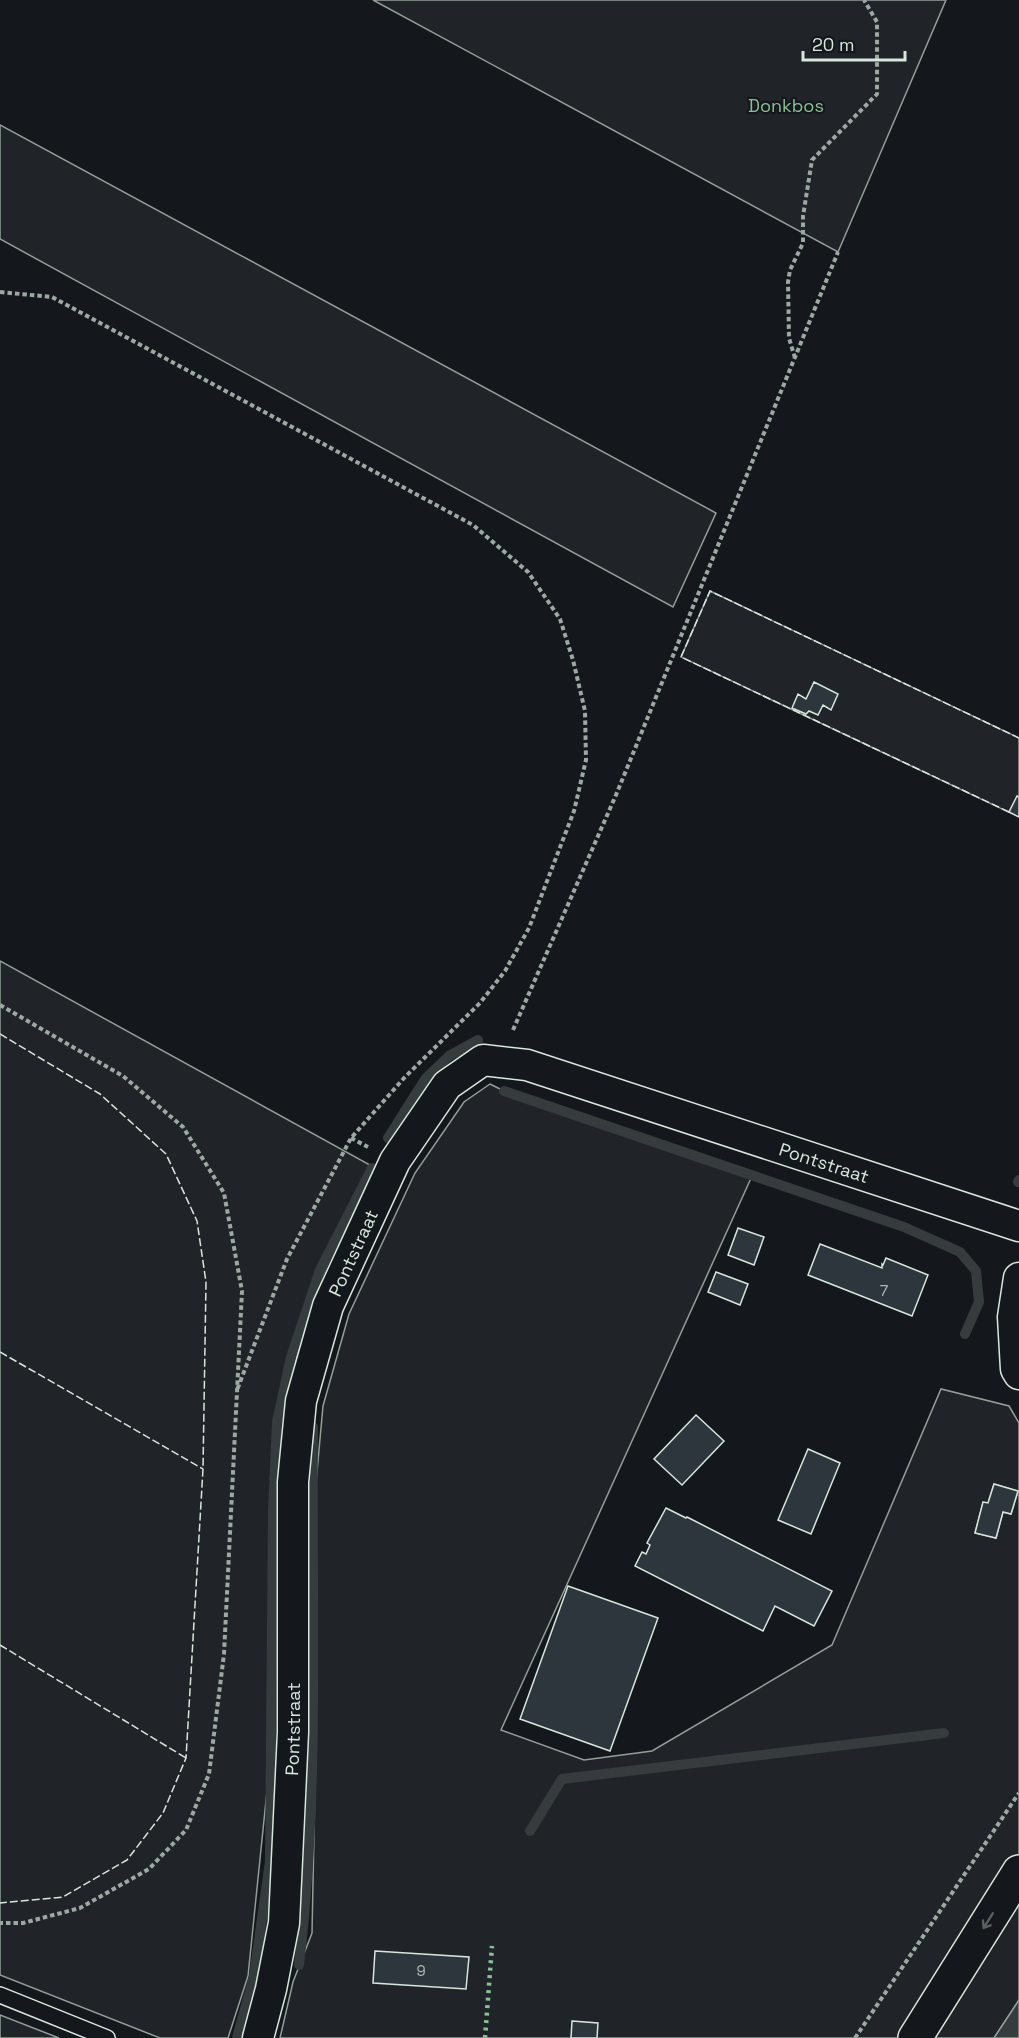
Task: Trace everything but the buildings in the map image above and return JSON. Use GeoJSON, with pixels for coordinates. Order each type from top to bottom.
{"type":"FeatureCollection","features":[{"type":"Feature","properties":{"kind":"highway"},"geometry":{"type":"LineString","coordinates":[[915,2038],[1019,1872]]}},
{"type":"Feature","properties":{"kind":"street","name":"Pontstraat"},"geometry":{"type":"LineString","coordinates":[[258,2038],[271,1989],[284,1923],[293,1732],[293,1482],[301,1401],[328,1306],[395,1161],[447,1085],[483,1060],[527,1065],[1019,1226]]}},
{"type":"Feature","properties":{"kind":"street"},"geometry":{"type":"LineString","coordinates":[[1019,1278],[1013,1317],[1016,1369],[1019,1374]]}},
{"type":"Feature","properties":{"kind":"lane"},"geometry":{"type":"LineString","coordinates":[[0,1995],[107,2038]]}},
{"type":"Feature","properties":{"kind":"path"},"geometry":{"type":"LineString","coordinates":[[795,359],[789,338],[788,282],[790,270],[802,243],[803,216],[812,160],[877,94],[877,22],[864,0]]}},
{"type":"Feature","properties":{"kind":"path"},"geometry":{"type":"LineString","coordinates":[[499,1061],[616,795],[838,252]]}},
{"type":"Feature","properties":{"kind":"path"},"geometry":{"type":"LineString","coordinates":[[0,292],[52,297],[473,525],[528,572],[560,619],[585,711],[586,760],[574,811],[529,928],[505,971],[480,1003],[405,1077],[351,1138],[287,1259],[237,1390]]}},
{"type":"Feature","properties":{"kind":"path"},"geometry":{"type":"LineString","coordinates":[[0,1005],[123,1076],[183,1127],[224,1193],[242,1292],[224,1654],[209,1774],[186,1830],[149,1869],[80,1908],[23,1923],[0,1923]]}},
{"type":"Feature","properties":{"kind":"path"},"geometry":{"type":"LineString","coordinates":[[855,2038],[1019,1793]]}},
{"type":"Feature","properties":{"kind":"green space","name":"Donkbos"},"geometry":{"type":"Polygon","coordinates":[[[373,0],[946,0],[838,252],[373,0]]]}},
{"type":"Feature","properties":{"kind":"green space"},"geometry":{"type":"Polygon","coordinates":[[[0,125],[716,513],[673,607],[0,239],[0,125]]]}},
{"type":"Feature","properties":{"kind":"green space"},"geometry":{"type":"Polygon","coordinates":[[[710,591],[1019,738],[1019,817],[681,657],[710,591]]]}},
{"type":"Feature","properties":{"kind":"green space"},"geometry":{"type":"Polygon","coordinates":[[[0,961],[370,1165],[309,1307],[274,1451],[268,1781],[248,1976],[228,2038],[160,2038],[0,1975],[0,961]]]}},
{"type":"Feature","properties":{"kind":"green space"},"geometry":{"type":"Polygon","coordinates":[[[490,1084],[504,1091],[752,1176],[501,1730],[584,1760],[652,1751],[832,1645],[941,1389],[1009,1406],[1019,1423],[1019,2000],[994,2038],[280,2038],[293,1982],[312,1933],[316,1733],[316,1483],[323,1406],[349,1314],[415,1173],[464,1102],[490,1084]],[[994,1484],[988,1503],[983,1502],[975,1533],[996,1538],[1003,1512],[1011,1514],[1018,1491],[994,1484]]]}},
{"type":"Feature","properties":{"kind":"green space"},"geometry":{"type":"Polygon","coordinates":[[[0,2015],[59,2038],[0,2038],[0,2015]]]}},
{"type":"Feature","properties":{"kind":"shaded area"},"geometry":{"type":"Polygon","coordinates":[[[1019,2000],[1019,2038],[994,2038],[1019,2000]]]}},
{"type":"Feature","properties":{"kind":"waterway"},"geometry":{"type":"LineString","coordinates":[[388,1138],[426,1078],[449,1056],[478,1040]]}},
{"type":"Feature","properties":{"kind":"waterway"},"geometry":{"type":"LineString","coordinates":[[504,1091],[904,1227],[960,1252],[976,1271],[979,1302],[965,1334]]}},
{"type":"Feature","properties":{"kind":"waterway"},"geometry":{"type":"LineString","coordinates":[[237,2038],[254,1976],[270,1861],[273,1510],[277,1422],[291,1357],[320,1270],[372,1168]]}},
{"type":"Feature","properties":{"kind":"waterway"},"geometry":{"type":"LineString","coordinates":[[299,1965],[306,1898],[312,1764],[313,1427]]}},
{"type":"Feature","properties":{"kind":"waterway"},"geometry":{"type":"LineString","coordinates":[[530,1831],[562,1779],[944,1733]]}},
{"type":"Feature","properties":{"kind":"hedge"},"geometry":{"type":"LineString","coordinates":[[485,2038],[492,1946]]}},
{"type":"Feature","properties":{"kind":"fence"},"geometry":{"type":"LineString","coordinates":[[1009,812],[681,657],[710,591],[1019,738]]}},
{"type":"Feature","properties":{"kind":"fence"},"geometry":{"type":"LineString","coordinates":[[0,1034],[100,1094],[166,1154],[197,1221],[206,1282],[203,1469],[186,1758],[163,1813],[127,1860],[63,1897],[0,1903]]}},
{"type":"Feature","properties":{"kind":"fence"},"geometry":{"type":"LineString","coordinates":[[0,1352],[203,1469]]}},
{"type":"Feature","properties":{"kind":"fence"},"geometry":{"type":"LineString","coordinates":[[0,1645],[186,1758]]}}]}
